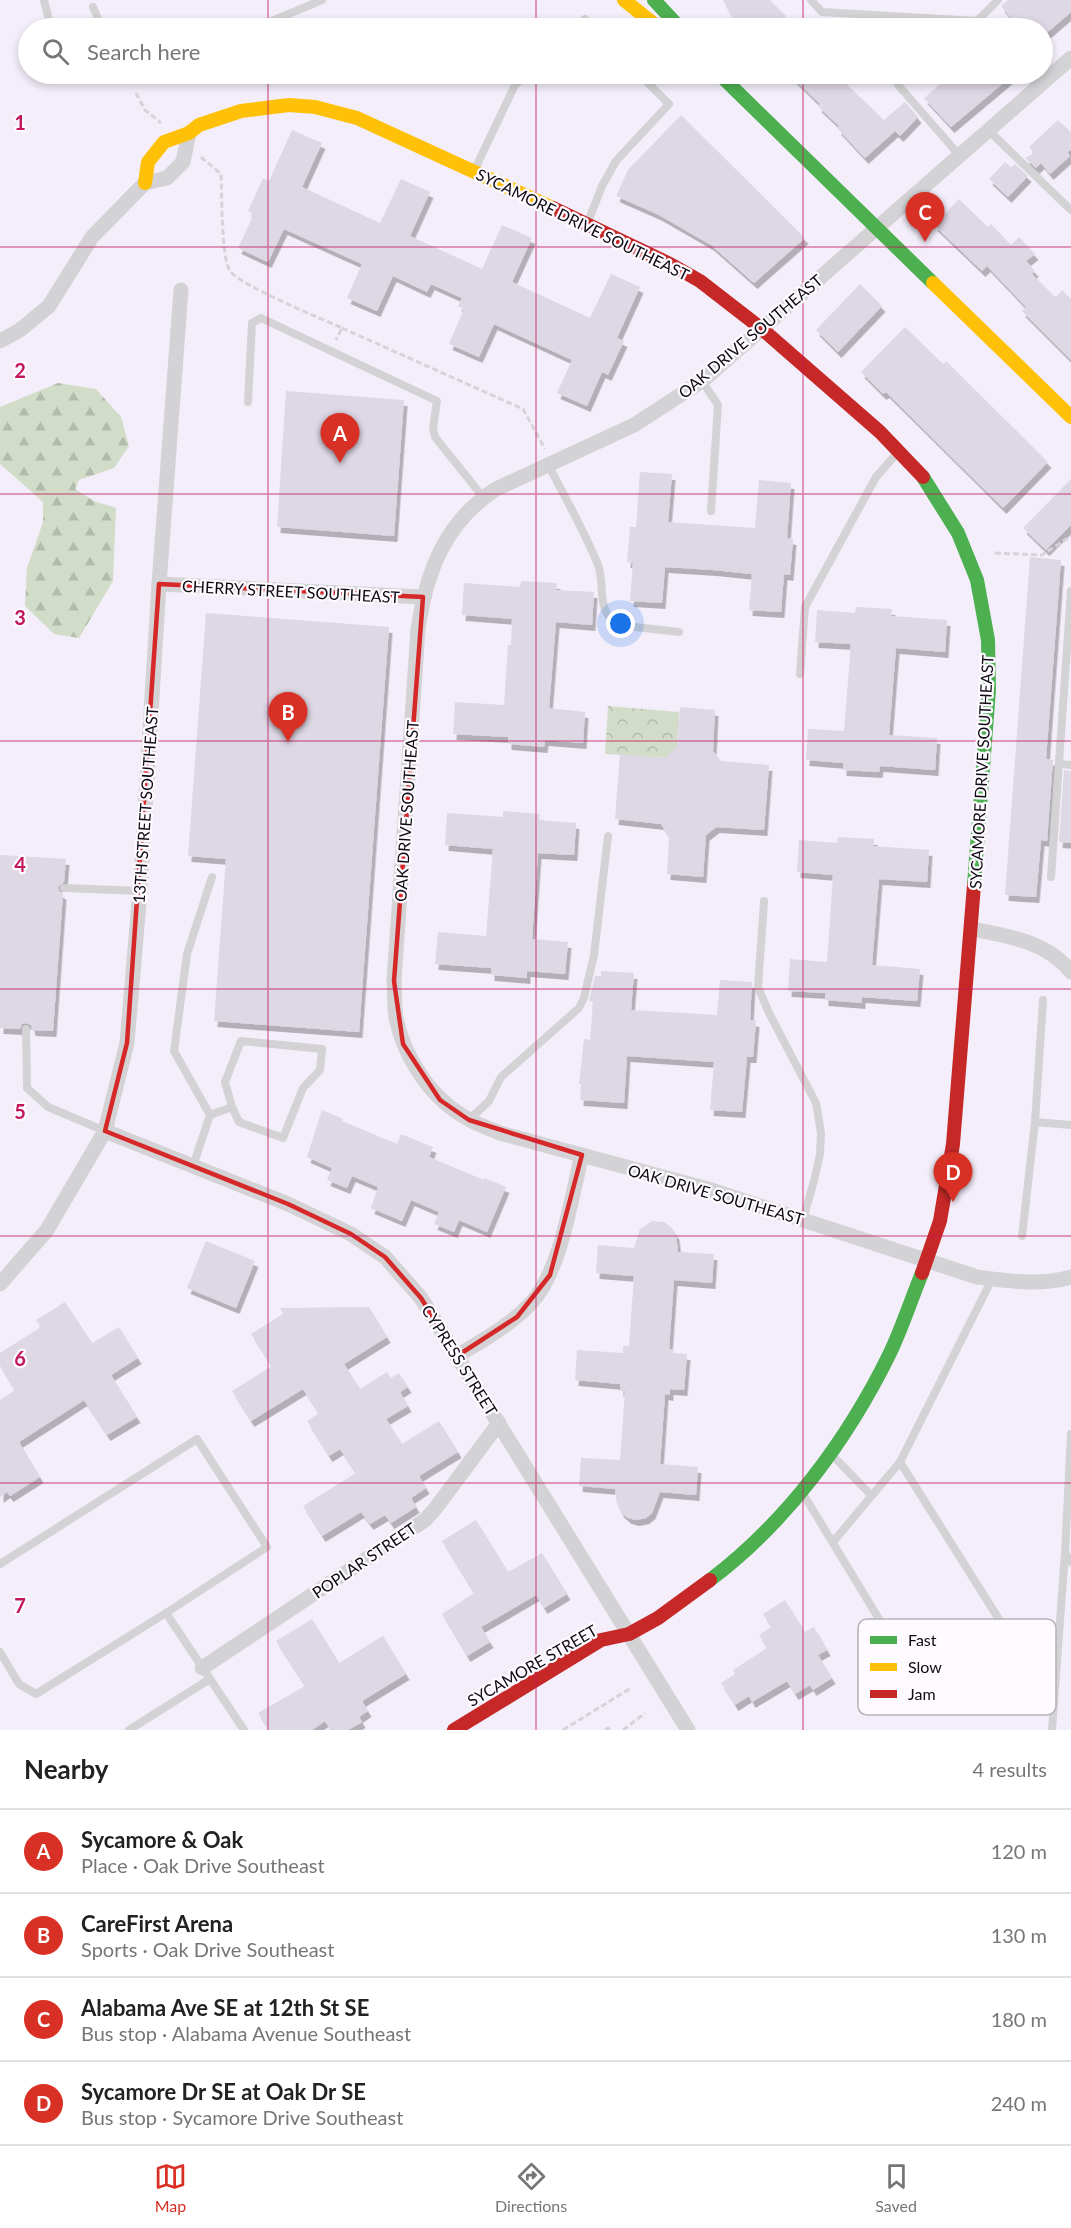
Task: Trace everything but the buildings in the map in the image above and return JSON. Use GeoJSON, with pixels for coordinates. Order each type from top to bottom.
{"type":"FeatureCollection","features":[{"type":"Feature","properties":{"kind":"street"},"geometry":{"type":"LineString","coordinates":[[624,0],[646,18]]}},
{"type":"Feature","properties":{"kind":"street"},"geometry":{"type":"LineString","coordinates":[[654,0],[671,18]]}},
{"type":"Feature","properties":{"kind":"street","name":"OAK DRIVE SOUTHEAST"},"geometry":{"type":"LineString","coordinates":[[1053,74],[1071,58]]}},
{"type":"Feature","properties":{"kind":"street"},"geometry":{"type":"LineString","coordinates":[[729,84],[1069,411]]}},
{"type":"Feature","properties":{"kind":"street","name":"OAK DRIVE SOUTHEAST"},"geometry":{"type":"LineString","coordinates":[[1041,84],[702,381],[634,425],[496,489],[483,497],[466,513],[448,536],[431,570],[423,597],[418,630],[394,981],[396,1016],[403,1044],[417,1071],[440,1100],[469,1120],[500,1133],[708,1189],[977,1277],[1044,1281],[1071,1277]]}},
{"type":"Feature","properties":{"kind":"street","name":"SYCAMORE DRIVE SOUTHEAST"},"geometry":{"type":"LineString","coordinates":[[145,183],[148,162],[164,142],[189,133],[199,125],[241,111],[289,105],[315,107],[357,118],[638,247],[700,281],[762,330],[899,451],[936,496],[958,533],[977,580],[988,640],[989,690],[985,765],[953,1144],[940,1221],[890,1353],[845,1432],[830,1453],[768,1528],[721,1571],[658,1618],[629,1634]]}},
{"type":"Feature","properties":{"kind":"street","name":"SYCAMORE DRIVE SOUTHEAST"},"geometry":{"type":"LineString","coordinates":[[0,341],[20,330],[49,306],[92,237],[145,183],[168,178],[183,162],[189,133]]}},
{"type":"Feature","properties":{"kind":"street","name":"13TH STREET SOUTHEAST"},"geometry":{"type":"LineString","coordinates":[[0,1284],[47,1230],[105,1131],[127,1044],[140,891],[159,584],[181,290]]}},
{"type":"Feature","properties":{"kind":"street","name":"CHERRY STREET SOUTHEAST"},"geometry":{"type":"LineString","coordinates":[[159,584],[423,597]]}},
{"type":"Feature","properties":{"kind":"street"},"geometry":{"type":"LineString","coordinates":[[972,929],[1016,937],[1038,945],[1065,964],[1071,972]]}},
{"type":"Feature","properties":{"kind":"street","name":"CYPRESS STREET"},"geometry":{"type":"LineString","coordinates":[[105,1131],[288,1204],[351,1234],[385,1257],[421,1298],[688,1730]]}},
{"type":"Feature","properties":{"kind":"street"},"geometry":{"type":"LineString","coordinates":[[457,1356],[518,1317],[534,1301],[550,1275],[582,1155]]}},
{"type":"Feature","properties":{"kind":"street","name":"POPLAR STREET"},"geometry":{"type":"LineString","coordinates":[[206,1673],[425,1520],[499,1423]]}},
{"type":"Feature","properties":{"kind":"street","name":"SYCAMORE STREET"},"geometry":{"type":"LineString","coordinates":[[454,1730],[601,1640],[629,1634]]}},
{"type":"Feature","properties":{"kind":"lane"},"geometry":{"type":"LineString","coordinates":[[44,0],[48,18]]}},
{"type":"Feature","properties":{"kind":"lane"},"geometry":{"type":"LineString","coordinates":[[279,18],[322,0]]}},
{"type":"Feature","properties":{"kind":"lane"},"geometry":{"type":"LineString","coordinates":[[811,0],[822,12],[927,18]]}},
{"type":"Feature","properties":{"kind":"lane"},"geometry":{"type":"LineString","coordinates":[[980,18],[998,0]]}},
{"type":"Feature","properties":{"kind":"lane"},"geometry":{"type":"LineString","coordinates":[[93,8],[98,18]]}},
{"type":"Feature","properties":{"kind":"lane"},"geometry":{"type":"LineString","coordinates":[[474,171],[517,84]]}},
{"type":"Feature","properties":{"kind":"lane"},"geometry":{"type":"LineString","coordinates":[[587,223],[602,186],[616,161],[669,104],[649,84]]}},
{"type":"Feature","properties":{"kind":"lane"},"geometry":{"type":"LineString","coordinates":[[898,84],[959,155]]}},
{"type":"Feature","properties":{"kind":"lane"},"geometry":{"type":"LineString","coordinates":[[988,130],[1071,210]]}},
{"type":"Feature","properties":{"kind":"lane"},"geometry":{"type":"LineString","coordinates":[[248,402],[252,323],[261,318],[437,401],[435,437],[483,497]]}},
{"type":"Feature","properties":{"kind":"lane"},"geometry":{"type":"LineString","coordinates":[[702,381],[718,405],[711,511]]}},
{"type":"Feature","properties":{"kind":"lane"},"geometry":{"type":"LineString","coordinates":[[800,674],[805,607],[876,477],[899,451]]}},
{"type":"Feature","properties":{"kind":"lane"},"geometry":{"type":"LineString","coordinates":[[550,463],[599,567],[604,611],[609,619],[616,625],[680,632]]}},
{"type":"Feature","properties":{"kind":"lane"},"geometry":{"type":"LineString","coordinates":[[1051,877],[1071,591]]}},
{"type":"Feature","properties":{"kind":"lane"},"geometry":{"type":"LineString","coordinates":[[1059,764],[1071,765]]}},
{"type":"Feature","properties":{"kind":"lane"},"geometry":{"type":"LineString","coordinates":[[469,1120],[489,1101],[501,1077],[579,1008],[584,998],[594,955],[608,836]]}},
{"type":"Feature","properties":{"kind":"lane"},"geometry":{"type":"LineString","coordinates":[[193,1166],[210,1115],[174,1051],[187,954],[212,878]]}},
{"type":"Feature","properties":{"kind":"lane"},"geometry":{"type":"LineString","coordinates":[[64,888],[140,891]]}},
{"type":"Feature","properties":{"kind":"lane"},"geometry":{"type":"LineString","coordinates":[[764,901],[758,987],[816,1103],[821,1133],[820,1154],[803,1219]]}},
{"type":"Feature","properties":{"kind":"lane"},"geometry":{"type":"LineString","coordinates":[[1022,1236],[1035,1122],[1043,1000]]}},
{"type":"Feature","properties":{"kind":"lane"},"geometry":{"type":"LineString","coordinates":[[26,1029],[27,1088],[48,1107],[105,1131]]}},
{"type":"Feature","properties":{"kind":"lane"},"geometry":{"type":"LineString","coordinates":[[241,1041],[322,1049],[321,1070],[303,1088],[283,1138],[239,1122],[232,1107],[225,1082],[241,1041]]}},
{"type":"Feature","properties":{"kind":"lane"},"geometry":{"type":"LineString","coordinates":[[210,1115],[232,1107]]}},
{"type":"Feature","properties":{"kind":"lane"},"geometry":{"type":"LineString","coordinates":[[1035,1122],[1071,1125]]}},
{"type":"Feature","properties":{"kind":"lane"},"geometry":{"type":"LineString","coordinates":[[833,1542],[900,1462],[992,1279]]}},
{"type":"Feature","properties":{"kind":"lane"},"geometry":{"type":"LineString","coordinates":[[1056,1676],[1071,1434]]}},
{"type":"Feature","properties":{"kind":"lane"},"geometry":{"type":"LineString","coordinates":[[0,1564],[197,1439],[267,1547],[36,1694],[19,1684],[0,1652]]}},
{"type":"Feature","properties":{"kind":"lane"},"geometry":{"type":"LineString","coordinates":[[830,1453],[871,1495]]}},
{"type":"Feature","properties":{"kind":"lane"},"geometry":{"type":"LineString","coordinates":[[900,1462],[1000,1619]]}},
{"type":"Feature","properties":{"kind":"lane"},"geometry":{"type":"LineString","coordinates":[[801,1490],[879,1619]]}},
{"type":"Feature","properties":{"kind":"lane"},"geometry":{"type":"LineString","coordinates":[[1065,1553],[1071,1562]]}},
{"type":"Feature","properties":{"kind":"lane"},"geometry":{"type":"LineString","coordinates":[[166,1613],[244,1730]]}},
{"type":"Feature","properties":{"kind":"lane"},"geometry":{"type":"LineString","coordinates":[[129,1730],[206,1673]]}},
{"type":"Feature","properties":{"kind":"lane"},"geometry":{"type":"LineString","coordinates":[[1052,1730],[1053,1715]]}},
{"type":"Feature","properties":{"kind":"path"},"geometry":{"type":"LineString","coordinates":[[136,93],[145,110],[167,129]]}},
{"type":"Feature","properties":{"kind":"path"},"geometry":{"type":"LineString","coordinates":[[197,155],[221,174],[225,256],[230,270],[246,283],[523,409],[550,463]]}},
{"type":"Feature","properties":{"kind":"path"},"geometry":{"type":"LineString","coordinates":[[332,351],[342,328]]}},
{"type":"Feature","properties":{"kind":"path"},"geometry":{"type":"LineString","coordinates":[[995,553],[1042,555],[1071,536]]}},
{"type":"Feature","properties":{"kind":"path"},"geometry":{"type":"LineString","coordinates":[[563,1730],[631,1688]]}},
{"type":"Feature","properties":{"kind":"path"},"geometry":{"type":"LineString","coordinates":[[623,1730],[645,1713]]}},
{"type":"Feature","properties":{"kind":"path"},"geometry":{"type":"LineString","coordinates":[[605,1730],[608,1728],[610,1730]]}},
{"type":"Feature","properties":{"kind":"highlighted area"},"geometry":{"type":"Polygon","coordinates":[[[159,584],[423,597],[394,981],[403,1044],[440,1100],[469,1120],[582,1155],[550,1275],[517,1317],[457,1356],[421,1298],[385,1257],[351,1234],[288,1204],[105,1131],[127,1043],[159,584]]]}},
{"type":"Feature","properties":{"kind":"green space"},"geometry":{"type":"Polygon","coordinates":[[[58,383],[96,389],[121,417],[129,446],[114,468],[79,480],[75,489],[94,501],[116,508],[113,581],[79,638],[54,634],[25,606],[27,568],[43,522],[43,502],[0,464],[0,407],[58,383]]]}},
{"type":"Feature","properties":{"kind":"green space"},"geometry":{"type":"Polygon","coordinates":[[[608,706],[679,712],[677,747],[667,758],[605,754],[608,706]]]}},
{"type":"Feature","properties":{"kind":"traffic: fast"},"geometry":{"type":"LineString","coordinates":[[654,0],[671,18]]}},
{"type":"Feature","properties":{"kind":"traffic: fast"},"geometry":{"type":"LineString","coordinates":[[729,84],[933,283]]}},
{"type":"Feature","properties":{"kind":"traffic: fast"},"geometry":{"type":"LineString","coordinates":[[923,477],[958,533],[977,580],[988,640],[989,690],[974,885]]}},
{"type":"Feature","properties":{"kind":"traffic: fast"},"geometry":{"type":"LineString","coordinates":[[710,1580],[765,1532],[790,1505],[835,1447],[855,1417],[890,1353],[922,1273]]}},
{"type":"Feature","properties":{"kind":"traffic: slow"},"geometry":{"type":"LineString","coordinates":[[624,0],[646,18]]}},
{"type":"Feature","properties":{"kind":"traffic: slow"},"geometry":{"type":"LineString","coordinates":[[145,183],[148,162],[164,142],[189,133],[199,125],[241,111],[289,105],[315,107],[357,118],[553,208]]}},
{"type":"Feature","properties":{"kind":"traffic: slow"},"geometry":{"type":"LineString","coordinates":[[933,283],[1071,417]]}},
{"type":"Feature","properties":{"kind":"traffic: jam"},"geometry":{"type":"LineString","coordinates":[[553,208],[670,264],[700,281],[762,329],[880,432],[923,477]]}},
{"type":"Feature","properties":{"kind":"traffic: jam"},"geometry":{"type":"LineString","coordinates":[[922,1273],[940,1221],[953,1144],[974,885]]}},
{"type":"Feature","properties":{"kind":"traffic: jam"},"geometry":{"type":"LineString","coordinates":[[454,1730],[601,1640],[629,1634],[658,1618],[710,1580]]}},
{"type":"Feature","properties":{"kind":"place","name":"Alabama Ave SE at 12th St SE"},"geometry":{"type":"Point","coordinates":[925,242]}},
{"type":"Feature","properties":{"kind":"place","name":"Sycamore & Oak"},"geometry":{"type":"Point","coordinates":[340,463]}},
{"type":"Feature","properties":{"kind":"place","name":"CareFirst Arena"},"geometry":{"type":"Point","coordinates":[288,742]}},
{"type":"Feature","properties":{"kind":"place","name":"Sycamore Dr SE at Oak Dr SE"},"geometry":{"type":"Point","coordinates":[953,1202]}}]}
